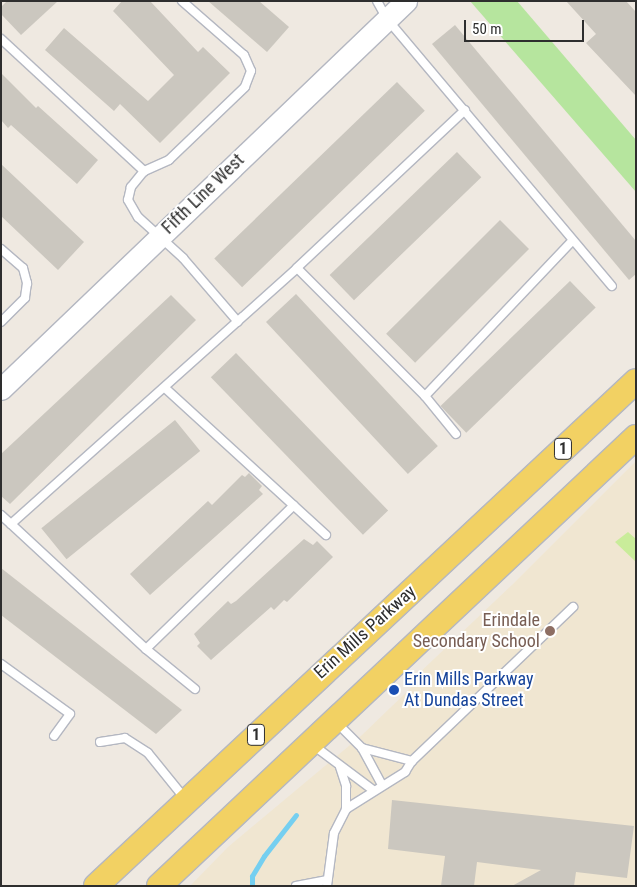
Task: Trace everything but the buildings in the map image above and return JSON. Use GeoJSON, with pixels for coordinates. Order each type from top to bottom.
{"type":"FeatureCollection","features":[{"type":"Feature","properties":{"kind":"main road","name":"Erin Mills Parkway"},"geometry":{"type":"LineString","coordinates":[[96,886],[324,669],[636,381]]}},
{"type":"Feature","properties":{"kind":"main road","name":"1"},"geometry":{"type":"LineString","coordinates":[[159,886],[636,437]]}},
{"type":"Feature","properties":{"kind":"street","name":"Fifth Line West"},"geometry":{"type":"LineString","coordinates":[[1,389],[160,236],[382,10],[406,1]]}},
{"type":"Feature","properties":{"kind":"lane"},"geometry":{"type":"LineString","coordinates":[[182,1],[244,55],[251,70],[245,87],[169,160],[144,171],[131,186],[128,200],[138,217],[160,236],[238,322]]}},
{"type":"Feature","properties":{"kind":"lane"},"geometry":{"type":"LineString","coordinates":[[382,10],[572,241],[612,286]]}},
{"type":"Feature","properties":{"kind":"lane"},"geometry":{"type":"LineString","coordinates":[[1,39],[144,171]]}},
{"type":"Feature","properties":{"kind":"lane"},"geometry":{"type":"LineString","coordinates":[[11,524],[238,322],[465,110]]}},
{"type":"Feature","properties":{"kind":"lane"},"geometry":{"type":"LineString","coordinates":[[425,396],[572,241]]}},
{"type":"Feature","properties":{"kind":"lane"},"geometry":{"type":"LineString","coordinates":[[1,249],[23,268],[27,283],[25,298],[1,322]]}},
{"type":"Feature","properties":{"kind":"lane"},"geometry":{"type":"LineString","coordinates":[[297,268],[425,396],[456,434]]}},
{"type":"Feature","properties":{"kind":"lane"},"geometry":{"type":"LineString","coordinates":[[165,388],[326,535]]}},
{"type":"Feature","properties":{"kind":"lane"},"geometry":{"type":"LineString","coordinates":[[146,649],[294,506]]}},
{"type":"Feature","properties":{"kind":"lane"},"geometry":{"type":"LineString","coordinates":[[1,515],[146,649],[195,689]]}},
{"type":"Feature","properties":{"kind":"lane"},"geometry":{"type":"LineString","coordinates":[[346,809],[373,790],[405,772],[412,761],[573,608]]}},
{"type":"Feature","properties":{"kind":"lane"},"geometry":{"type":"LineString","coordinates":[[1,664],[70,714],[54,736]]}},
{"type":"Feature","properties":{"kind":"lane"},"geometry":{"type":"LineString","coordinates":[[335,721],[362,748],[382,785]]}},
{"type":"Feature","properties":{"kind":"lane"},"geometry":{"type":"LineString","coordinates":[[100,742],[125,738],[148,753],[187,801]]}},
{"type":"Feature","properties":{"kind":"lane"},"geometry":{"type":"LineString","coordinates":[[311,744],[340,767],[357,775],[373,790]]}},
{"type":"Feature","properties":{"kind":"lane"},"geometry":{"type":"LineString","coordinates":[[362,748],[412,761]]}},
{"type":"Feature","properties":{"kind":"lane"},"geometry":{"type":"LineString","coordinates":[[296,886],[327,883],[334,833],[346,809],[346,786],[340,767]]}},
{"type":"Feature","properties":{"kind":"shaded area","name":"Erindale Secondary School"},"geometry":{"type":"Polygon","coordinates":[[[636,461],[636,886],[190,886],[228,847],[362,735],[418,681],[415,677],[513,584],[636,461]]]}},
{"type":"Feature","properties":{"kind":"green space"},"geometry":{"type":"Polygon","coordinates":[[[470,1],[517,1],[636,140],[636,192],[470,1]]]}},
{"type":"Feature","properties":{"kind":"green space"},"geometry":{"type":"Polygon","coordinates":[[[628,532],[636,539],[636,562],[615,542],[628,532]]]}},
{"type":"Feature","properties":{"kind":"waterway"},"geometry":{"type":"LineString","coordinates":[[252,886],[252,876],[264,856],[296,815]]}},
{"type":"Feature","properties":{"kind":"place","name":"Erindale Secondary School"},"geometry":{"type":"Point","coordinates":[550,631]}},
{"type":"Feature","properties":{"kind":"place","name":"Erin Mills Parkway At Dundas Street"},"geometry":{"type":"Point","coordinates":[394,690]}}]}
